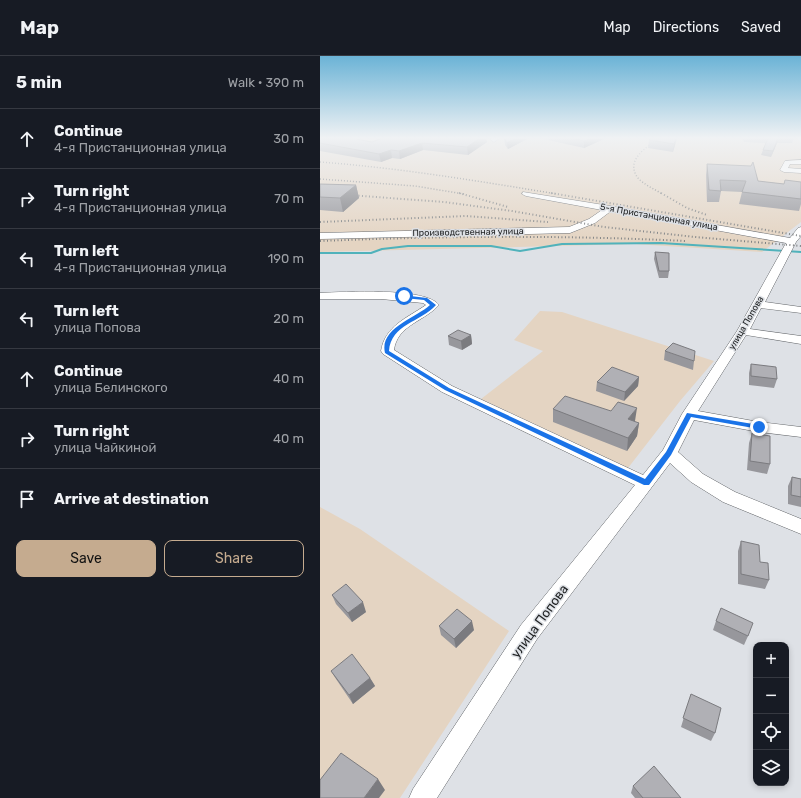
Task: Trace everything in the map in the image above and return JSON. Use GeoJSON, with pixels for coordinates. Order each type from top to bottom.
{"type":"FeatureCollection","features":[{"type":"Feature","properties":{"kind":"street","name":"5-я Пристанционная улица"},"geometry":{"type":"LineString","coordinates":[[526,194],[792,241]]}},
{"type":"Feature","properties":{"kind":"street","name":"Производственная улица"},"geometry":{"type":"LineString","coordinates":[[320,236],[570,230],[592,221],[610,208]]}},
{"type":"Feature","properties":{"kind":"street"},"geometry":{"type":"LineString","coordinates":[[624,220],[665,218]]}},
{"type":"Feature","properties":{"kind":"street"},"geometry":{"type":"LineString","coordinates":[[592,221],[608,220]]}},
{"type":"Feature","properties":{"kind":"street","name":"улица Попова"},"geometry":{"type":"LineString","coordinates":[[422,798],[529,632],[669,454],[689,414],[743,331],[792,241],[801,230]]}},
{"type":"Feature","properties":{"kind":"street"},"geometry":{"type":"LineString","coordinates":[[320,296],[404,296],[430,301],[433,305],[432,307],[397,328],[387,343],[387,351],[447,389],[646,483]]}},
{"type":"Feature","properties":{"kind":"street"},"geometry":{"type":"LineString","coordinates":[[757,304],[801,310]]}},
{"type":"Feature","properties":{"kind":"street"},"geometry":{"type":"LineString","coordinates":[[743,331],[801,340]]}},
{"type":"Feature","properties":{"kind":"street"},"geometry":{"type":"LineString","coordinates":[[689,414],[759,427],[801,432]]}},
{"type":"Feature","properties":{"kind":"street"},"geometry":{"type":"LineString","coordinates":[[669,454],[697,478],[729,497],[801,527]]}},
{"type":"Feature","properties":{"kind":"shaded area"},"geometry":{"type":"Polygon","coordinates":[[[320,173],[801,173],[801,222],[762,252],[634,244],[320,252],[320,173]]]}},
{"type":"Feature","properties":{"kind":"shaded area"},"geometry":{"type":"Polygon","coordinates":[[[540,311],[562,312],[714,361],[680,401],[628,468],[481,399],[543,351],[514,340],[540,311]]]}},
{"type":"Feature","properties":{"kind":"shaded area"},"geometry":{"type":"Polygon","coordinates":[[[320,507],[360,529],[509,631],[400,798],[320,798],[320,507]]]}},
{"type":"Feature","properties":{"kind":"building"},"geometry":{"type":"Polygon","coordinates":[[[708,173],[756,173],[758,181],[784,184],[785,180],[801,182],[801,199],[742,192],[746,181],[720,180],[721,191],[709,190],[708,173]]]}},
{"type":"Feature","properties":{"kind":"building"},"geometry":{"type":"Polygon","coordinates":[[[320,184],[356,185],[340,198],[320,197],[320,184]]]}},
{"type":"Feature","properties":{"kind":"building"},"geometry":{"type":"Polygon","coordinates":[[[655,252],[669,253],[669,271],[659,271],[655,252]]]}},
{"type":"Feature","properties":{"kind":"building"},"geometry":{"type":"Polygon","coordinates":[[[458,330],[471,335],[461,341],[448,336],[458,330]]]}},
{"type":"Feature","properties":{"kind":"building"},"geometry":{"type":"Polygon","coordinates":[[[673,343],[695,351],[694,361],[665,351],[673,343]]]}},
{"type":"Feature","properties":{"kind":"building"},"geometry":{"type":"Polygon","coordinates":[[[751,364],[776,367],[777,379],[751,376],[751,364]]]}},
{"type":"Feature","properties":{"kind":"building"},"geometry":{"type":"Polygon","coordinates":[[[612,367],[639,377],[625,392],[597,382],[612,367]]]}},
{"type":"Feature","properties":{"kind":"building"},"geometry":{"type":"Polygon","coordinates":[[[565,396],[611,411],[618,402],[637,408],[628,419],[639,423],[628,438],[553,409],[565,396]]]}},
{"type":"Feature","properties":{"kind":"building"},"geometry":{"type":"Polygon","coordinates":[[[752,433],[770,436],[770,464],[750,461],[752,433]]]}},
{"type":"Feature","properties":{"kind":"building"},"geometry":{"type":"Polygon","coordinates":[[[792,477],[801,479],[801,497],[791,495],[792,477]]]}},
{"type":"Feature","properties":{"kind":"building"},"geometry":{"type":"Polygon","coordinates":[[[741,541],[759,545],[760,562],[768,563],[769,580],[741,574],[741,541]]]}},
{"type":"Feature","properties":{"kind":"building"},"geometry":{"type":"Polygon","coordinates":[[[346,584],[363,602],[348,613],[332,595],[346,584]]]}},
{"type":"Feature","properties":{"kind":"building"},"geometry":{"type":"Polygon","coordinates":[[[721,608],[753,623],[748,636],[716,621],[721,608]]]}},
{"type":"Feature","properties":{"kind":"building"},"geometry":{"type":"Polygon","coordinates":[[[457,609],[472,621],[454,639],[439,626],[457,609]]]}},
{"type":"Feature","properties":{"kind":"building"},"geometry":{"type":"Polygon","coordinates":[[[352,654],[370,678],[349,695],[331,671],[352,654]]]}},
{"type":"Feature","properties":{"kind":"building"},"geometry":{"type":"Polygon","coordinates":[[[691,694],[721,708],[715,733],[683,718],[691,694]]]}},
{"type":"Feature","properties":{"kind":"building"},"geometry":{"type":"Polygon","coordinates":[[[341,753],[378,779],[364,798],[320,798],[320,780],[341,753]]]}},
{"type":"Feature","properties":{"kind":"building"},"geometry":{"type":"Polygon","coordinates":[[[654,766],[681,798],[643,798],[633,786],[654,766]]]}},
{"type":"Feature","properties":{"kind":"waterway"},"geometry":{"type":"LineString","coordinates":[[320,253],[371,253],[382,249],[408,246],[491,246],[520,251],[562,244],[661,243],[801,252]]}},
{"type":"Feature","properties":{"kind":"railway"},"geometry":{"type":"LineString","coordinates":[[420,173],[555,194]]}},
{"type":"Feature","properties":{"kind":"railway"},"geometry":{"type":"LineString","coordinates":[[635,173],[638,178],[646,185],[662,194]]}},
{"type":"Feature","properties":{"kind":"railway"},"geometry":{"type":"LineString","coordinates":[[320,179],[415,186],[460,193]]}},
{"type":"Feature","properties":{"kind":"railway"},"geometry":{"type":"LineString","coordinates":[[460,193],[508,207]]}},
{"type":"Feature","properties":{"kind":"railway"},"geometry":{"type":"LineString","coordinates":[[661,193],[687,208],[707,215]]}},
{"type":"Feature","properties":{"kind":"railway"},"geometry":{"type":"LineString","coordinates":[[555,194],[801,236]]}},
{"type":"Feature","properties":{"kind":"railway"},"geometry":{"type":"LineString","coordinates":[[348,195],[444,202],[512,211],[604,227],[695,237],[801,246]]}},
{"type":"Feature","properties":{"kind":"railway"},"geometry":{"type":"LineString","coordinates":[[320,222],[466,216],[548,222]]}},
{"type":"Feature","properties":{"kind":"railway"},"geometry":{"type":"LineString","coordinates":[[320,241],[503,237],[686,241]]}},
{"type":"Feature","properties":{"kind":"route"},"geometry":{"type":"LineString","coordinates":[[404,296],[425,299],[430,301],[433,305],[397,328],[387,343],[387,351],[447,389],[646,483],[669,454],[689,414],[759,427]]}}]}
